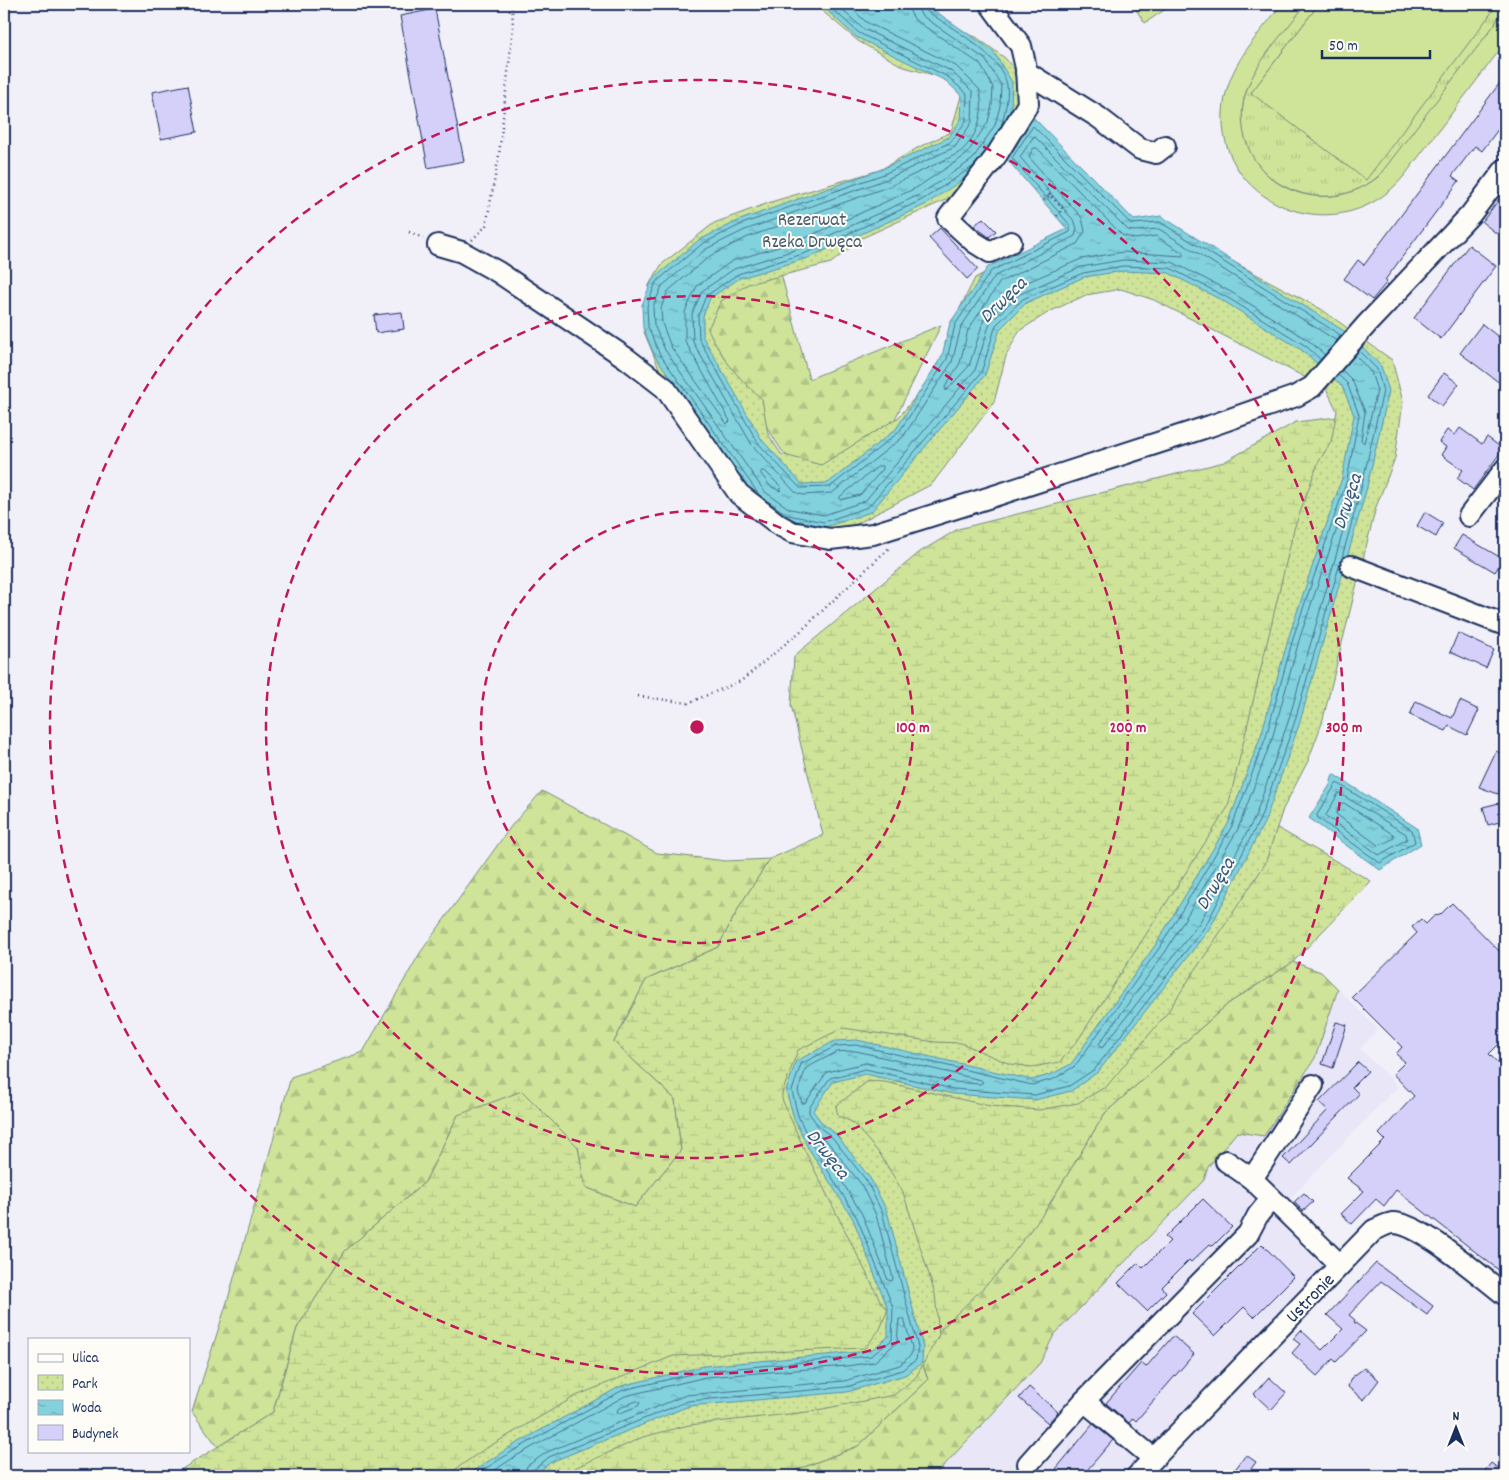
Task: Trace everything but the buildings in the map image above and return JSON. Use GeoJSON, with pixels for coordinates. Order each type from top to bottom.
{"type":"FeatureCollection","features":[{"type":"Feature","properties":{"kind":"street"},"geometry":{"type":"LineString","coordinates":[[990,4],[1021,46],[1026,72],[1028,104],[996,156],[948,218],[974,242],[990,252],[1011,242]]}},
{"type":"Feature","properties":{"kind":"street"},"geometry":{"type":"LineString","coordinates":[[1026,72],[1098,117],[1140,149],[1156,153],[1165,146]]}},
{"type":"Feature","properties":{"kind":"street"},"geometry":{"type":"LineString","coordinates":[[438,245],[462,252],[498,272],[626,358],[665,388],[739,494],[778,525],[792,532],[830,539],[873,534],[1210,426],[1296,396],[1312,387],[1367,324],[1471,214],[1505,169]]}},
{"type":"Feature","properties":{"kind":"street"},"geometry":{"type":"LineString","coordinates":[[1470,516],[1505,469]]}},
{"type":"Feature","properties":{"kind":"street"},"geometry":{"type":"LineString","coordinates":[[1350,566],[1505,625]]}},
{"type":"Feature","properties":{"kind":"street"},"geometry":{"type":"LineString","coordinates":[[1252,1179],[1313,1085]]}},
{"type":"Feature","properties":{"kind":"street"},"geometry":{"type":"LineString","coordinates":[[1226,1161],[1252,1179],[1340,1265]]}},
{"type":"Feature","properties":{"kind":"street"},"geometry":{"type":"LineString","coordinates":[[1028,1464],[1084,1401],[1248,1234],[1258,1214],[1271,1199]]}},
{"type":"Feature","properties":{"kind":"street","name":"Ustronie"},"geometry":{"type":"LineString","coordinates":[[1137,1476],[1374,1230],[1391,1223],[1405,1225],[1432,1240],[1505,1294]]}},
{"type":"Feature","properties":{"kind":"street"},"geometry":{"type":"LineString","coordinates":[[1084,1401],[1153,1458]]}},
{"type":"Feature","properties":{"kind":"path"},"geometry":{"type":"LineString","coordinates":[[466,246],[486,226],[499,155],[513,27],[512,4]]}},
{"type":"Feature","properties":{"kind":"path"},"geometry":{"type":"LineString","coordinates":[[1046,190],[1068,214]]}},
{"type":"Feature","properties":{"kind":"path"},"geometry":{"type":"LineString","coordinates":[[1044,200],[1050,195]]}},
{"type":"Feature","properties":{"kind":"path"},"geometry":{"type":"LineString","coordinates":[[1057,216],[1063,209]]}},
{"type":"Feature","properties":{"kind":"path"},"geometry":{"type":"LineString","coordinates":[[409,232],[438,245]]}},
{"type":"Feature","properties":{"kind":"path"},"geometry":{"type":"LineString","coordinates":[[638,696],[688,703],[741,681],[802,630],[892,544]]}},
{"type":"Feature","properties":{"kind":"shaded area"},"geometry":{"type":"Polygon","coordinates":[[[1338,989],[1378,1029],[1360,1049],[1398,1086],[1288,1200],[1329,1261],[1191,1402],[1122,1476],[934,1476],[1040,1363],[1054,1335],[1204,1180],[1208,1167],[1238,1131],[1264,1136],[1315,1058],[1338,989]]]}},
{"type":"Feature","properties":{"kind":"green space","name":"Rezerwat Rzeka Drwęca"},"geometry":{"type":"Polygon","coordinates":[[[814,4],[907,4],[934,22],[976,37],[1005,58],[1022,79],[1019,119],[976,186],[862,238],[831,263],[748,284],[721,301],[708,329],[731,367],[762,399],[768,434],[781,454],[821,465],[899,417],[946,359],[957,314],[975,278],[1057,234],[1154,233],[1230,260],[1321,309],[1392,360],[1403,402],[1395,458],[1376,507],[1322,723],[1308,761],[1283,809],[1265,864],[1167,1013],[1107,1086],[1078,1103],[1039,1110],[990,1106],[885,1082],[868,1081],[836,1106],[838,1116],[852,1122],[880,1154],[903,1192],[935,1294],[939,1335],[916,1377],[894,1395],[807,1412],[689,1425],[643,1437],[557,1476],[446,1476],[483,1450],[576,1396],[673,1356],[865,1348],[880,1329],[888,1309],[882,1304],[804,1149],[782,1099],[782,1093],[798,1050],[843,1028],[935,1042],[961,1043],[1010,1064],[1032,1067],[1060,1062],[1078,1040],[1228,807],[1294,529],[1318,463],[1331,442],[1337,411],[1326,388],[1154,300],[1121,289],[1086,295],[1049,312],[1019,331],[1006,356],[994,402],[932,484],[853,526],[798,532],[764,523],[673,402],[644,332],[649,285],[662,264],[714,223],[774,201],[880,170],[919,147],[951,132],[961,96],[948,79],[904,67],[858,41],[814,4]]]}},
{"type":"Feature","properties":{"kind":"green space"},"geometry":{"type":"Polygon","coordinates":[[[1132,4],[1173,4],[1145,23],[1132,4]]]}},
{"type":"Feature","properties":{"kind":"green space"},"geometry":{"type":"Polygon","coordinates":[[[1282,4],[1306,4],[1268,51],[1252,78],[1243,104],[1244,131],[1252,154],[1266,173],[1285,187],[1307,195],[1331,196],[1355,191],[1378,177],[1495,24],[1505,4],[1505,43],[1404,176],[1375,201],[1343,213],[1309,214],[1278,204],[1251,186],[1232,159],[1223,127],[1227,89],[1231,77],[1250,44],[1282,4]]]}},
{"type":"Feature","properties":{"kind":"green space"},"geometry":{"type":"Polygon","coordinates":[[[1306,4],[1319,4],[1251,93],[1498,4],[1505,4],[1495,24],[1384,171],[1360,188],[1334,196],[1308,195],[1284,186],[1264,171],[1249,150],[1242,125],[1245,95],[1255,71],[1271,47],[1306,4]]]}},
{"type":"Feature","properties":{"kind":"green space"},"geometry":{"type":"Polygon","coordinates":[[[1319,4],[1498,4],[1366,180],[1251,93],[1319,4]]]}},
{"type":"Feature","properties":{"kind":"green space"},"geometry":{"type":"Polygon","coordinates":[[[780,270],[809,379],[941,325],[892,425],[809,476],[782,451],[710,338],[706,323],[720,299],[747,282],[780,270]]]}},
{"type":"Feature","properties":{"kind":"green space"},"geometry":{"type":"Polygon","coordinates":[[[1354,415],[1228,824],[1156,944],[1052,1074],[814,1050],[888,1309],[888,1337],[870,1351],[466,1476],[171,1476],[273,1412],[297,1328],[345,1251],[425,1182],[458,1115],[522,1091],[578,1147],[585,1187],[635,1207],[681,1150],[675,1099],[614,1042],[646,980],[718,947],[742,902],[770,859],[823,835],[791,705],[794,656],[920,552],[958,529],[1224,462],[1296,422],[1354,415]]]}},
{"type":"Feature","properties":{"kind":"green space"},"geometry":{"type":"Polygon","coordinates":[[[542,791],[657,853],[726,861],[770,859],[742,902],[718,947],[646,980],[614,1042],[675,1099],[681,1150],[635,1207],[585,1187],[578,1147],[458,1115],[425,1182],[345,1251],[297,1328],[273,1412],[218,1447],[192,1412],[228,1299],[291,1077],[363,1052],[420,953],[512,825],[542,791]]]}},
{"type":"Feature","properties":{"kind":"green space"},"geometry":{"type":"Polygon","coordinates":[[[1265,821],[1371,881],[1293,962],[1229,1003],[1105,1113],[1045,1211],[999,1272],[923,1347],[835,1133],[833,1082],[865,1074],[1035,1100],[1265,821]]]}},
{"type":"Feature","properties":{"kind":"green space"},"geometry":{"type":"Polygon","coordinates":[[[1293,962],[1321,972],[1338,989],[1315,1058],[1264,1136],[1237,1132],[1208,1167],[1204,1180],[1054,1335],[1040,1363],[934,1476],[781,1476],[858,1446],[928,1380],[922,1363],[923,1347],[1045,1211],[1105,1113],[1229,1003],[1293,962]]]}},
{"type":"Feature","properties":{"kind":"green space"},"geometry":{"type":"Polygon","coordinates":[[[922,1363],[928,1380],[858,1446],[781,1476],[533,1476],[689,1406],[922,1363]]]}},
{"type":"Feature","properties":{"kind":"water","name":"Rezerwat Rzeka Drwęca"},"geometry":{"type":"Polygon","coordinates":[[[820,4],[925,4],[993,51],[1012,82],[1011,108],[1005,130],[980,168],[925,205],[808,258],[740,278],[710,298],[703,316],[703,337],[762,440],[802,484],[828,483],[896,429],[942,356],[950,323],[988,267],[1067,229],[1005,157],[1033,117],[1134,220],[1161,216],[1352,336],[1381,366],[1389,391],[1366,491],[1299,725],[1265,821],[1210,928],[1098,1072],[1071,1091],[1035,1100],[953,1094],[865,1074],[833,1082],[813,1111],[823,1124],[835,1133],[870,1178],[887,1211],[923,1347],[922,1363],[905,1375],[847,1392],[689,1406],[551,1462],[533,1476],[466,1476],[510,1447],[621,1386],[704,1366],[870,1351],[888,1337],[888,1309],[853,1219],[807,1146],[794,1118],[786,1091],[796,1061],[835,1041],[857,1040],[1032,1080],[1052,1074],[1071,1064],[1156,944],[1228,824],[1261,735],[1290,633],[1342,478],[1354,415],[1342,386],[1303,351],[1225,302],[1169,273],[1123,271],[1084,277],[1026,303],[1000,329],[985,375],[871,512],[825,527],[786,519],[757,500],[655,356],[643,328],[642,305],[652,280],[699,240],[740,220],[882,169],[949,137],[961,119],[962,96],[946,81],[856,37],[820,4]]]}},
{"type":"Feature","properties":{"kind":"water"},"geometry":{"type":"Polygon","coordinates":[[[1333,774],[1417,828],[1421,844],[1380,870],[1309,818],[1330,785],[1333,774]]]}},
{"type":"Feature","properties":{"kind":"water label","name":"Drwęca"},"geometry":{"type":"Point","coordinates":[1002,299]}},
{"type":"Feature","properties":{"kind":"water label","name":"Drwęca"},"geometry":{"type":"Point","coordinates":[1346,501]}},
{"type":"Feature","properties":{"kind":"water label","name":"Drwęca"},"geometry":{"type":"Point","coordinates":[1214,883]}},
{"type":"Feature","properties":{"kind":"water label","name":"Drwęca"},"geometry":{"type":"Point","coordinates":[829,1153]}}]}
